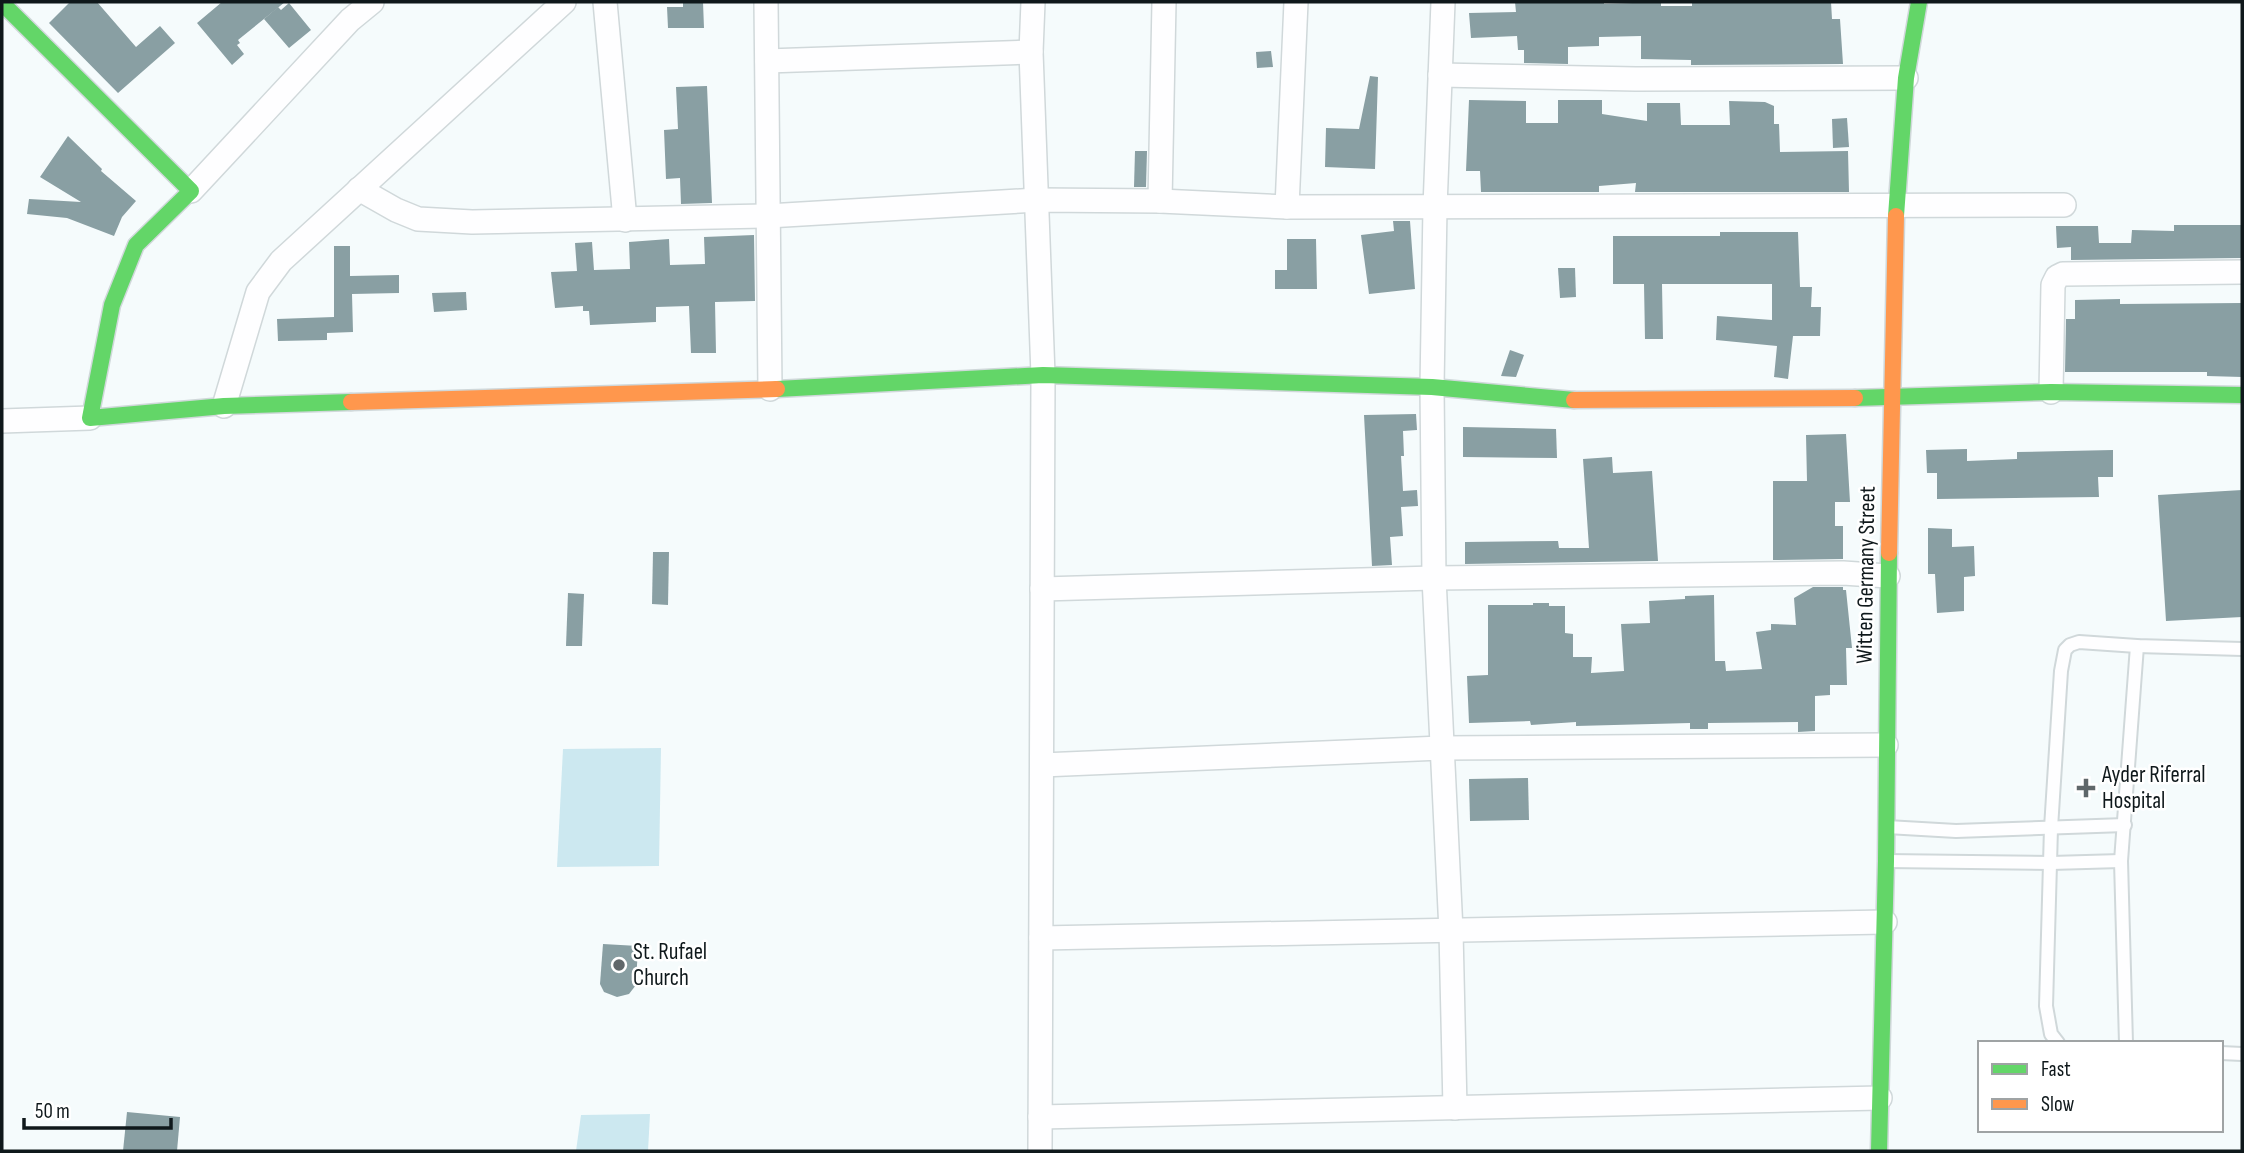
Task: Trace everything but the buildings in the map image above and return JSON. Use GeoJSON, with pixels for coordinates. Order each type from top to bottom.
{"type":"FeatureCollection","features":[{"type":"Feature","properties":{"kind":"street"},"geometry":{"type":"LineString","coordinates":[[90,418],[112,305],[136,245],[191,191],[350,20],[372,2]]}},
{"type":"Feature","properties":{"kind":"street"},"geometry":{"type":"LineString","coordinates":[[224,406],[258,292],[281,261],[564,2]]}},
{"type":"Feature","properties":{"kind":"street"},"geometry":{"type":"LineString","coordinates":[[605,2],[625,220]]}},
{"type":"Feature","properties":{"kind":"street"},"geometry":{"type":"LineString","coordinates":[[766,2],[770,388]]}},
{"type":"Feature","properties":{"kind":"street"},"geometry":{"type":"LineString","coordinates":[[1034,2],[1031,52],[1043,375],[1040,1151]]}},
{"type":"Feature","properties":{"kind":"street"},"geometry":{"type":"LineString","coordinates":[[1160,201],[1164,2]]}},
{"type":"Feature","properties":{"kind":"street"},"geometry":{"type":"LineString","coordinates":[[1287,207],[1296,2]]}},
{"type":"Feature","properties":{"kind":"street"},"geometry":{"type":"LineString","coordinates":[[1443,2],[1435,207],[1432,387],[1434,578],[1451,931],[1455,1108]]}},
{"type":"Feature","properties":{"kind":"street","name":"Witten Germany Street"},"geometry":{"type":"LineString","coordinates":[[1879,1151],[1896,206],[1906,78],[1919,2]]}},
{"type":"Feature","properties":{"kind":"street"},"geometry":{"type":"LineString","coordinates":[[2,3],[21,13],[191,191]]}},
{"type":"Feature","properties":{"kind":"street"},"geometry":{"type":"LineString","coordinates":[[767,61],[1031,52]]}},
{"type":"Feature","properties":{"kind":"street"},"geometry":{"type":"LineString","coordinates":[[1440,75],[1636,79],[1906,78]]}},
{"type":"Feature","properties":{"kind":"street"},"geometry":{"type":"LineString","coordinates":[[359,189],[418,219],[472,222],[768,216],[1037,200],[1160,201],[1287,207],[2064,205]]}},
{"type":"Feature","properties":{"kind":"street"},"geometry":{"type":"LineString","coordinates":[[2051,392],[2053,285],[2057,277],[2063,274],[2242,272]]}},
{"type":"Feature","properties":{"kind":"street"},"geometry":{"type":"LineString","coordinates":[[2,421],[90,418],[224,406],[770,388],[1043,375],[1432,387],[1546,399],[1620,401],[1893,398],[2051,392],[2242,394]]}},
{"type":"Feature","properties":{"kind":"street"},"geometry":{"type":"LineString","coordinates":[[1042,589],[1434,578],[1843,573],[1888,576]]}},
{"type":"Feature","properties":{"kind":"street"},"geometry":{"type":"LineString","coordinates":[[1042,765],[1441,748],[1886,745]]}},
{"type":"Feature","properties":{"kind":"street"},"geometry":{"type":"LineString","coordinates":[[1041,938],[1885,922]]}},
{"type":"Feature","properties":{"kind":"street"},"geometry":{"type":"LineString","coordinates":[[1040,1117],[1880,1098]]}},
{"type":"Feature","properties":{"kind":"lane"},"geometry":{"type":"LineString","coordinates":[[2056,1041],[2051,1034],[2046,1006],[2050,828],[2061,671],[2065,650],[2079,642],[2242,649]]}},
{"type":"Feature","properties":{"kind":"lane"},"geometry":{"type":"LineString","coordinates":[[2126,1041],[2121,861],[2137,646]]}},
{"type":"Feature","properties":{"kind":"lane"},"geometry":{"type":"LineString","coordinates":[[1886,827],[1956,831],[2124,825]]}},
{"type":"Feature","properties":{"kind":"lane"},"geometry":{"type":"LineString","coordinates":[[1886,861],[2121,861]]}},
{"type":"Feature","properties":{"kind":"lane"},"geometry":{"type":"LineString","coordinates":[[2223,1054],[2242,1054]]}},
{"type":"Feature","properties":{"kind":"shaded area"},"geometry":{"type":"Polygon","coordinates":[[[661,748],[659,866],[557,867],[563,749],[661,748]]]}},
{"type":"Feature","properties":{"kind":"shaded area"},"geometry":{"type":"Polygon","coordinates":[[[650,1114],[648,1151],[576,1151],[581,1115],[650,1114]]]}},
{"type":"Feature","properties":{"kind":"traffic: fast"},"geometry":{"type":"LineString","coordinates":[[1896,216],[1906,78],[1919,2]]}},
{"type":"Feature","properties":{"kind":"traffic: fast"},"geometry":{"type":"LineString","coordinates":[[2,3],[191,191],[136,245],[112,305],[90,418],[224,406],[351,402]]}},
{"type":"Feature","properties":{"kind":"traffic: fast"},"geometry":{"type":"LineString","coordinates":[[777,389],[1043,375],[1432,387],[1574,400]]}},
{"type":"Feature","properties":{"kind":"traffic: fast"},"geometry":{"type":"LineString","coordinates":[[1855,398],[2051,392],[2242,395]]}},
{"type":"Feature","properties":{"kind":"traffic: fast"},"geometry":{"type":"LineString","coordinates":[[1879,1151],[1886,861],[1889,553]]}},
{"type":"Feature","properties":{"kind":"traffic: slow"},"geometry":{"type":"LineString","coordinates":[[1889,553],[1896,216]]}},
{"type":"Feature","properties":{"kind":"traffic: slow"},"geometry":{"type":"LineString","coordinates":[[351,402],[777,389]]}},
{"type":"Feature","properties":{"kind":"traffic: slow"},"geometry":{"type":"LineString","coordinates":[[1574,400],[1855,398]]}},
{"type":"Feature","properties":{"kind":"place","name":"Ayder Riferral Hospital"},"geometry":{"type":"Point","coordinates":[2086,788]}},
{"type":"Feature","properties":{"kind":"place","name":"St. Rufael Church"},"geometry":{"type":"Point","coordinates":[619,965]}}]}
